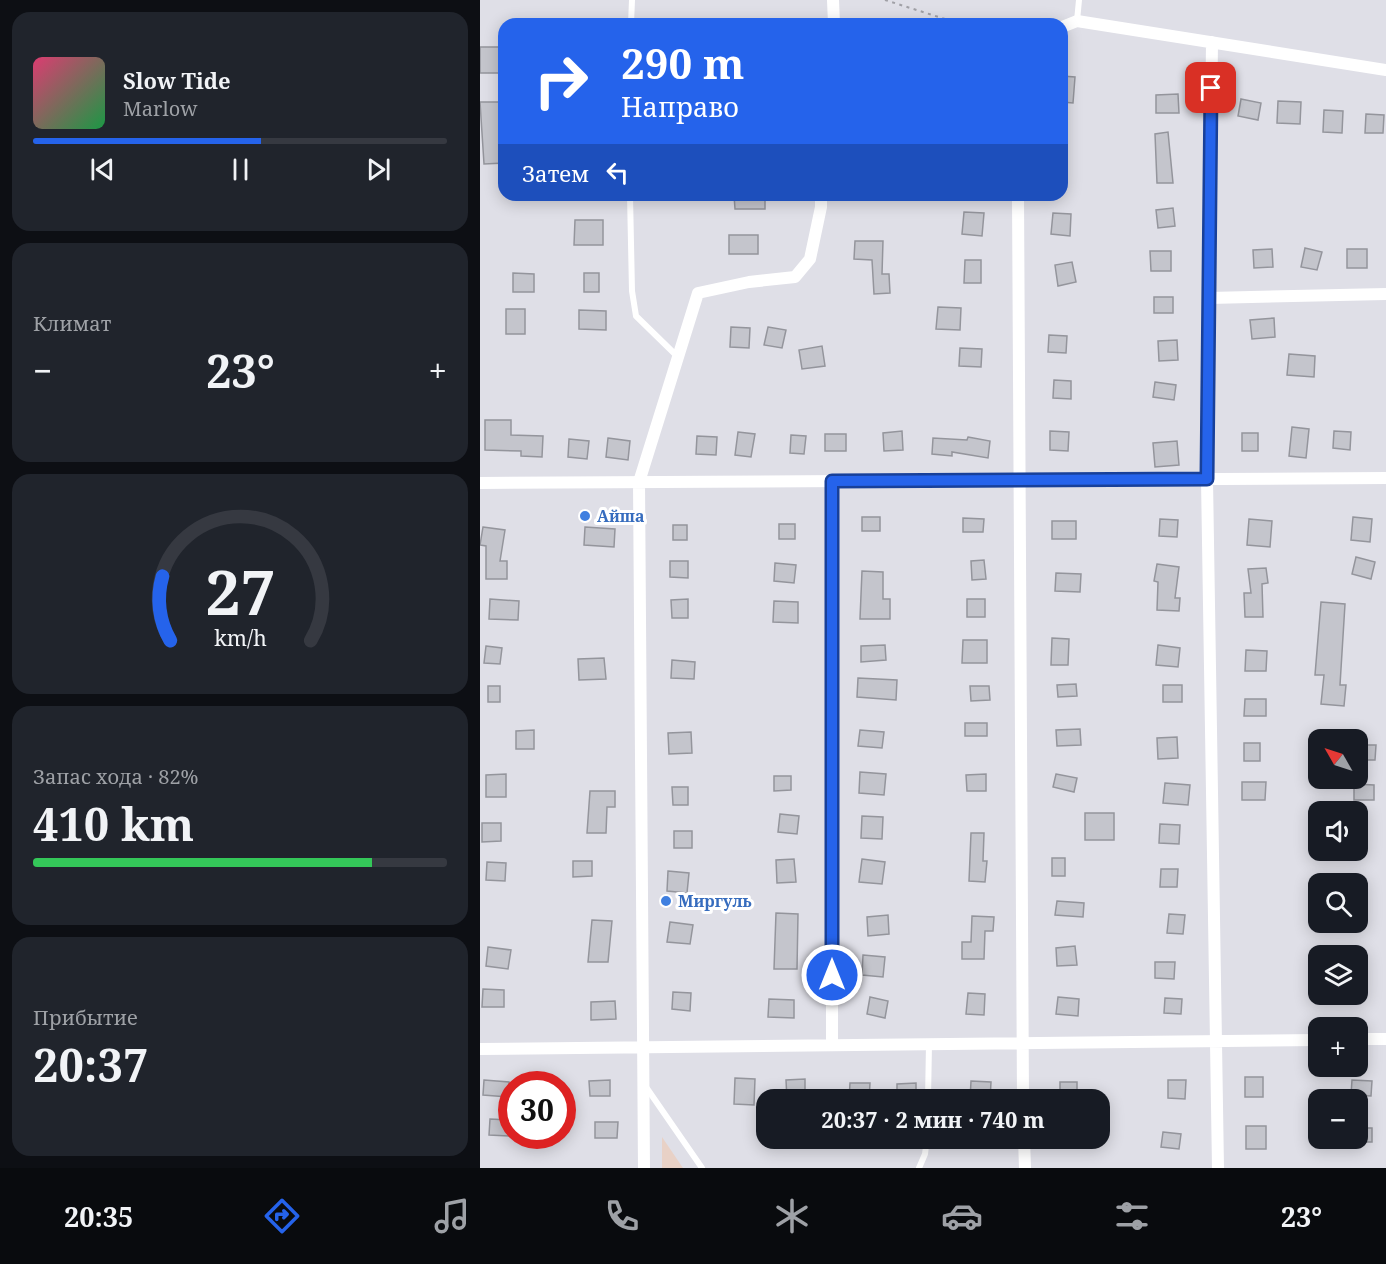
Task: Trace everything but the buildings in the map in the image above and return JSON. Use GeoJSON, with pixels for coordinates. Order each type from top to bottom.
{"type":"FeatureCollection","features":[{"type":"Feature","properties":{"kind":"street"},"geometry":{"type":"LineString","coordinates":[[833,0],[834,18]]}},
{"type":"Feature","properties":{"kind":"street"},"geometry":{"type":"LineString","coordinates":[[1068,25],[1077,21],[1386,70]]}},
{"type":"Feature","properties":{"kind":"street"},"geometry":{"type":"LineString","coordinates":[[1212,42],[1207,479],[1218,1168]]}},
{"type":"Feature","properties":{"kind":"street"},"geometry":{"type":"LineString","coordinates":[[644,1168],[639,482],[699,293],[749,282],[795,277],[810,259],[822,201]]}},
{"type":"Feature","properties":{"kind":"street"},"geometry":{"type":"LineString","coordinates":[[1018,201],[1023,1089]]}},
{"type":"Feature","properties":{"kind":"street"},"geometry":{"type":"LineString","coordinates":[[1209,298],[1386,294]]}},
{"type":"Feature","properties":{"kind":"street"},"geometry":{"type":"LineString","coordinates":[[480,483],[1386,478]]}},
{"type":"Feature","properties":{"kind":"street"},"geometry":{"type":"LineString","coordinates":[[832,481],[832,1046]]}},
{"type":"Feature","properties":{"kind":"street"},"geometry":{"type":"LineString","coordinates":[[1368,1039],[1386,1039]]}},
{"type":"Feature","properties":{"kind":"street"},"geometry":{"type":"LineString","coordinates":[[480,1049],[1308,1040]]}},
{"type":"Feature","properties":{"kind":"street"},"geometry":{"type":"LineString","coordinates":[[1024,1149],[1024,1168]]}},
{"type":"Feature","properties":{"kind":"lane"},"geometry":{"type":"LineString","coordinates":[[631,18],[632,0]]}},
{"type":"Feature","properties":{"kind":"lane"},"geometry":{"type":"LineString","coordinates":[[1077,21],[1079,0]]}},
{"type":"Feature","properties":{"kind":"lane"},"geometry":{"type":"LineString","coordinates":[[630,201],[632,291],[636,316],[678,357]]}},
{"type":"Feature","properties":{"kind":"lane"},"geometry":{"type":"LineString","coordinates":[[928,1089],[929,1044]]}},
{"type":"Feature","properties":{"kind":"lane"},"geometry":{"type":"LineString","coordinates":[[644,1085],[702,1168]]}},
{"type":"Feature","properties":{"kind":"lane"},"geometry":{"type":"LineString","coordinates":[[919,1168],[926,1149]]}},
{"type":"Feature","properties":{"kind":"path"},"geometry":{"type":"LineString","coordinates":[[885,0],[942,18]]}},
{"type":"Feature","properties":{"kind":"shaded area"},"geometry":{"type":"Polygon","coordinates":[[[662,1137],[683,1168],[662,1168],[662,1137]]]}},
{"type":"Feature","properties":{"kind":"place","name":"Айша"},"geometry":{"type":"Point","coordinates":[585,516]}},
{"type":"Feature","properties":{"kind":"place","name":"Миргуль"},"geometry":{"type":"Point","coordinates":[666,901]}},
{"type":"Feature","properties":{"kind":"route"},"geometry":{"type":"LineString","coordinates":[[832,975],[832,481],[1207,479],[1211,88]]}}]}
